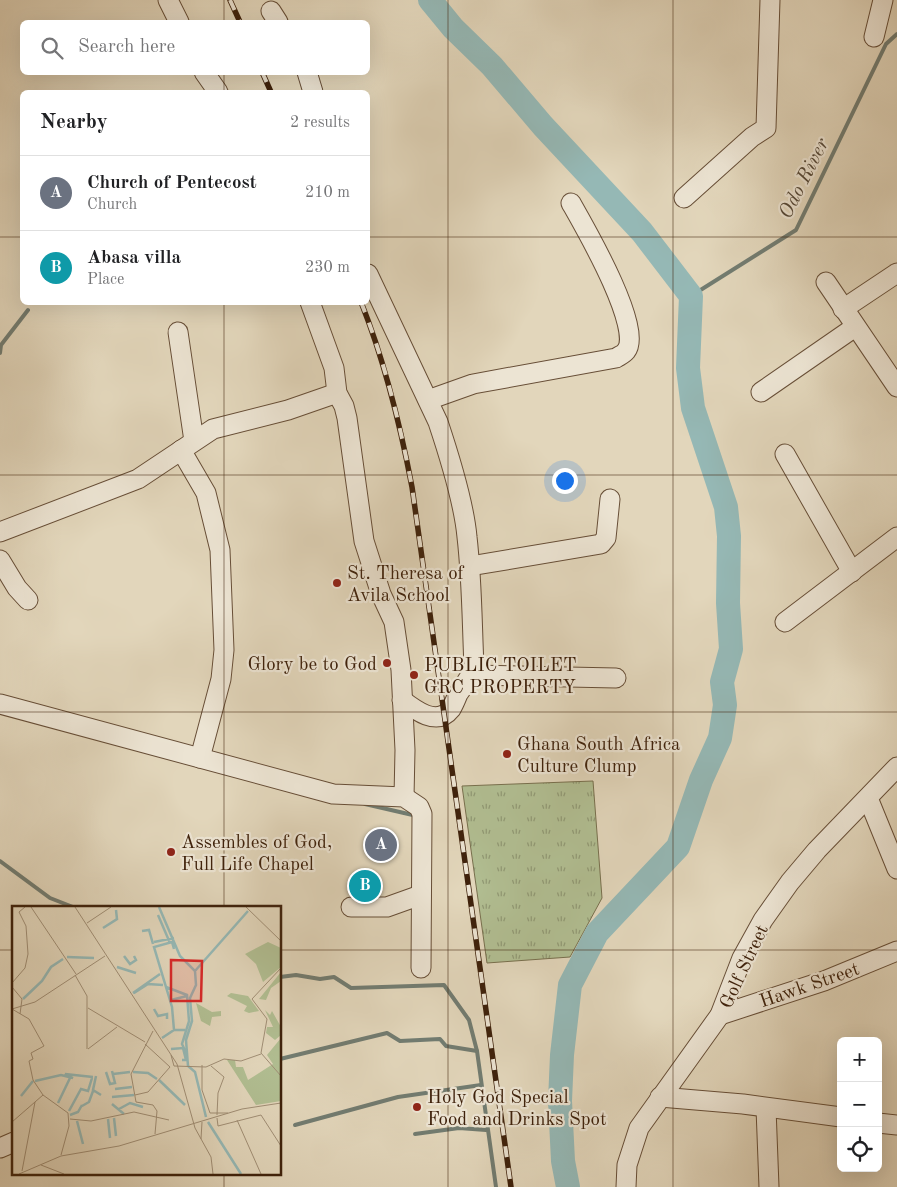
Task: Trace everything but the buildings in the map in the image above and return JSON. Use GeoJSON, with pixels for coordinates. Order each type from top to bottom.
{"type":"FeatureCollection","features":[{"type":"Feature","properties":{"kind":"street"},"geometry":{"type":"LineString","coordinates":[[168,0],[177,20]]}},
{"type":"Feature","properties":{"kind":"street"},"geometry":{"type":"LineString","coordinates":[[684,198],[752,137],[766,128],[770,0]]}},
{"type":"Feature","properties":{"kind":"street"},"geometry":{"type":"LineString","coordinates":[[874,37],[883,0]]}},
{"type":"Feature","properties":{"kind":"street"},"geometry":{"type":"LineString","coordinates":[[206,75],[217,90]]}},
{"type":"Feature","properties":{"kind":"street"},"geometry":{"type":"LineString","coordinates":[[308,75],[312,90]]}},
{"type":"Feature","properties":{"kind":"street"},"geometry":{"type":"LineString","coordinates":[[428,400],[473,384],[616,358],[626,351],[629,342],[628,329],[614,285],[605,264],[572,203]]}},
{"type":"Feature","properties":{"kind":"street"},"geometry":{"type":"LineString","coordinates":[[844,309],[897,273]]}},
{"type":"Feature","properties":{"kind":"street"},"geometry":{"type":"LineString","coordinates":[[370,278],[428,400],[447,446],[467,534],[470,566],[474,667],[472,675],[451,709],[444,715],[432,717],[422,714],[402,700]]}},
{"type":"Feature","properties":{"kind":"street"},"geometry":{"type":"LineString","coordinates":[[826,282],[897,387]]}},
{"type":"Feature","properties":{"kind":"street"},"geometry":{"type":"LineString","coordinates":[[311,305],[334,368],[337,393],[344,406],[347,418],[364,541],[381,594],[394,622],[401,670],[404,797]]}},
{"type":"Feature","properties":{"kind":"street"},"geometry":{"type":"LineString","coordinates":[[761,392],[856,327]]}},
{"type":"Feature","properties":{"kind":"street"},"geometry":{"type":"LineString","coordinates":[[178,332],[188,445],[206,493],[220,550],[224,650],[221,680],[200,758]]}},
{"type":"Feature","properties":{"kind":"street"},"geometry":{"type":"LineString","coordinates":[[0,532],[138,479],[213,429],[288,410],[337,393]]}},
{"type":"Feature","properties":{"kind":"street"},"geometry":{"type":"LineString","coordinates":[[785,454],[852,572]]}},
{"type":"Feature","properties":{"kind":"street"},"geometry":{"type":"LineString","coordinates":[[470,566],[602,544],[606,538],[610,499]]}},
{"type":"Feature","properties":{"kind":"street"},"geometry":{"type":"LineString","coordinates":[[785,622],[897,537]]}},
{"type":"Feature","properties":{"kind":"street"},"geometry":{"type":"LineString","coordinates":[[0,560],[17,588],[28,600]]}},
{"type":"Feature","properties":{"kind":"street"},"geometry":{"type":"LineString","coordinates":[[472,675],[616,678]]}},
{"type":"Feature","properties":{"kind":"street"},"geometry":{"type":"LineString","coordinates":[[0,704],[334,794],[404,797],[419,807],[422,814],[421,968]]}},
{"type":"Feature","properties":{"kind":"street","name":"Golf Street"},"geometry":{"type":"LineString","coordinates":[[626,1187],[627,1165],[639,1128],[720,1015],[742,958],[763,920],[790,882],[817,850],[897,767]]}},
{"type":"Feature","properties":{"kind":"street"},"geometry":{"type":"LineString","coordinates":[[868,798],[897,869]]}},
{"type":"Feature","properties":{"kind":"street"},"geometry":{"type":"LineString","coordinates":[[351,907],[387,907],[415,896],[421,897]]}},
{"type":"Feature","properties":{"kind":"street","name":"Hawk Street"},"geometry":{"type":"LineString","coordinates":[[720,1015],[824,981],[897,951]]}},
{"type":"Feature","properties":{"kind":"street"},"geometry":{"type":"LineString","coordinates":[[660,1097],[837,1117]]}},
{"type":"Feature","properties":{"kind":"street"},"geometry":{"type":"LineString","coordinates":[[766,1108],[769,1187]]}},
{"type":"Feature","properties":{"kind":"street"},"geometry":{"type":"LineString","coordinates":[[882,1123],[897,1125]]}},
{"type":"Feature","properties":{"kind":"street"},"geometry":{"type":"LineString","coordinates":[[0,1148],[12,1143]]}},
{"type":"Feature","properties":{"kind":"green space"},"geometry":{"type":"Polygon","coordinates":[[[593,781],[602,898],[570,957],[487,963],[462,786],[593,781]]]}},
{"type":"Feature","properties":{"kind":"waterway"},"geometry":{"type":"LineString","coordinates":[[430,0],[453,28],[492,66],[543,126],[642,232],[691,296],[688,368],[693,408],[726,507],[729,536],[728,603],[731,649],[722,682],[725,705],[720,738],[701,780],[678,847],[597,933],[570,985],[562,1055],[560,1101],[563,1161],[568,1187]]}},
{"type":"Feature","properties":{"kind":"waterway","name":"Odo River"},"geometry":{"type":"LineString","coordinates":[[691,296],[796,230],[886,44],[897,34]]}},
{"type":"Feature","properties":{"kind":"waterway"},"geometry":{"type":"LineString","coordinates":[[0,353],[1,345],[28,310]]}},
{"type":"Feature","properties":{"kind":"waterway"},"geometry":{"type":"LineString","coordinates":[[365,804],[417,816]]}},
{"type":"Feature","properties":{"kind":"waterway"},"geometry":{"type":"LineString","coordinates":[[0,861],[50,898],[70,906]]}},
{"type":"Feature","properties":{"kind":"waterway"},"geometry":{"type":"LineString","coordinates":[[281,977],[296,975],[320,979],[334,977],[351,988],[444,985],[469,1020],[477,1051],[496,1187]]}},
{"type":"Feature","properties":{"kind":"waterway"},"geometry":{"type":"LineString","coordinates":[[281,1059],[387,1033],[400,1041],[440,1039],[446,1046],[477,1051]]}},
{"type":"Feature","properties":{"kind":"waterway"},"geometry":{"type":"LineString","coordinates":[[295,1125],[398,1097],[481,1085]]}},
{"type":"Feature","properties":{"kind":"waterway"},"geometry":{"type":"LineString","coordinates":[[415,1134],[459,1128],[486,1130]]}},
{"type":"Feature","properties":{"kind":"railway"},"geometry":{"type":"LineString","coordinates":[[230,0],[239,20]]}},
{"type":"Feature","properties":{"kind":"railway"},"geometry":{"type":"LineString","coordinates":[[263,75],[270,90]]}},
{"type":"Feature","properties":{"kind":"railway"},"geometry":{"type":"LineString","coordinates":[[362,305],[391,393],[412,487],[511,1187]]}},
{"type":"Feature","properties":{"kind":"place","name":"St. Theresa of Avila School"},"geometry":{"type":"Point","coordinates":[337,583]}},
{"type":"Feature","properties":{"kind":"place","name":"Glory be to God"},"geometry":{"type":"Point","coordinates":[387,663]}},
{"type":"Feature","properties":{"kind":"place","name":"PUBLIC TOILET GRC PROPERTY"},"geometry":{"type":"Point","coordinates":[414,675]}},
{"type":"Feature","properties":{"kind":"place","name":"Ghana South Africa Culture Clump"},"geometry":{"type":"Point","coordinates":[507,754]}},
{"type":"Feature","properties":{"kind":"place","name":"Church of Pentecost"},"geometry":{"type":"Point","coordinates":[381,845]}},
{"type":"Feature","properties":{"kind":"place","name":"Assembles of God, Full Life Chapel"},"geometry":{"type":"Point","coordinates":[171,852]}},
{"type":"Feature","properties":{"kind":"place","name":"Abasa villa"},"geometry":{"type":"Point","coordinates":[365,886]}},
{"type":"Feature","properties":{"kind":"place","name":"Holy God Special Food and Drinks Spot"},"geometry":{"type":"Point","coordinates":[417,1107]}}]}
